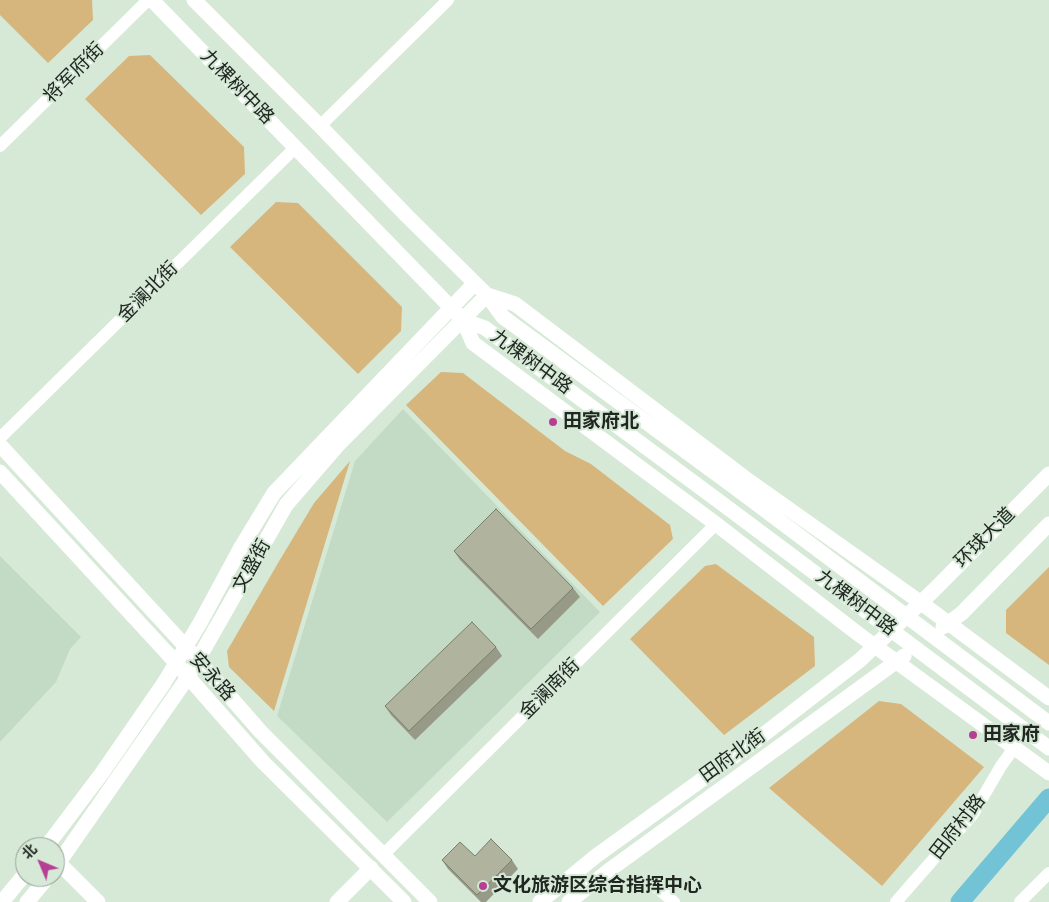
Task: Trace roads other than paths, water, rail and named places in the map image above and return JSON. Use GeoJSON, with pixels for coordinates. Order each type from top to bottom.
{"type":"FeatureCollection","features":[{"type":"Feature","properties":{"kind":"main road","name":"九棵树中路"},"geometry":{"type":"LineString","coordinates":[[152,0],[463,320],[485,328],[1049,748]]}},
{"type":"Feature","properties":{"kind":"main road","name":"九棵树中路"},"geometry":{"type":"LineString","coordinates":[[194,0],[487,295],[504,317],[1049,723]]}},
{"type":"Feature","properties":{"kind":"main road","name":"文盛街"},"geometry":{"type":"LineString","coordinates":[[54,837],[102,773],[176,663],[274,493],[474,284]]}},
{"type":"Feature","properties":{"kind":"main road","name":"文盛街"},"geometry":{"type":"LineString","coordinates":[[65,854],[188,677],[286,505],[337,446],[487,295]]}},
{"type":"Feature","properties":{"kind":"main road"},"geometry":{"type":"LineString","coordinates":[[487,295],[515,304],[745,478],[920,602],[1049,698]]}},
{"type":"Feature","properties":{"kind":"main road"},"geometry":{"type":"LineString","coordinates":[[463,320],[473,343],[716,524],[875,646],[1049,774]]}},
{"type":"Feature","properties":{"kind":"main road","name":"安永路"},"geometry":{"type":"LineString","coordinates":[[0,445],[198,660],[260,731],[430,902]]}},
{"type":"Feature","properties":{"kind":"main road","name":"安永路"},"geometry":{"type":"LineString","coordinates":[[0,472],[176,663],[263,762],[404,902]]}},
{"type":"Feature","properties":{"kind":"main road","name":"环球大道"},"geometry":{"type":"LineString","coordinates":[[920,602],[1049,474]]}},
{"type":"Feature","properties":{"kind":"main road","name":"环球大道"},"geometry":{"type":"LineString","coordinates":[[949,623],[1049,524]]}},
{"type":"Feature","properties":{"kind":"main road","name":"田府北街"},"geometry":{"type":"LineString","coordinates":[[540,902],[596,856],[754,742],[860,660],[920,602]]}},
{"type":"Feature","properties":{"kind":"main road","name":"田府北街"},"geometry":{"type":"LineString","coordinates":[[568,902],[949,623]]}},
{"type":"Feature","properties":{"kind":"main road"},"geometry":{"type":"LineString","coordinates":[[337,902],[371,868]]}},
{"type":"Feature","properties":{"kind":"main road"},"geometry":{"type":"LineString","coordinates":[[65,873],[98,902]]}},
{"type":"Feature","properties":{"kind":"main road"},"geometry":{"type":"LineString","coordinates":[[2,902],[15,886]]}},
{"type":"Feature","properties":{"kind":"main road"},"geometry":{"type":"LineString","coordinates":[[27,902],[40,887]]}},
{"type":"Feature","properties":{"kind":"street","name":"将军府街"},"geometry":{"type":"LineString","coordinates":[[0,146],[148,0]]}},
{"type":"Feature","properties":{"kind":"street"},"geometry":{"type":"LineString","coordinates":[[320,126],[448,0]]}},
{"type":"Feature","properties":{"kind":"street","name":"金澜北街"},"geometry":{"type":"LineString","coordinates":[[0,438],[296,147]]}},
{"type":"Feature","properties":{"kind":"street","name":"金澜南街"},"geometry":{"type":"LineString","coordinates":[[384,854],[716,524]]}},
{"type":"Feature","properties":{"kind":"street","name":"田府村路"},"geometry":{"type":"LineString","coordinates":[[896,902],[973,814],[1001,766],[1014,748]]}},
{"type":"Feature","properties":{"kind":"street"},"geometry":{"type":"LineString","coordinates":[[1020,902],[1049,873]]}},
{"type":"Feature","properties":{"kind":"street"},"geometry":{"type":"LineString","coordinates":[[649,881],[674,902]]}},
{"type":"Feature","properties":{"kind":"waterway"},"geometry":{"type":"LineString","coordinates":[[960,902],[1049,798]]}},
{"type":"Feature","properties":{"kind":"place","name":"田家府北"},"geometry":{"type":"Point","coordinates":[553,422]}},
{"type":"Feature","properties":{"kind":"place","name":"田家府"},"geometry":{"type":"Point","coordinates":[973,735]}},
{"type":"Feature","properties":{"kind":"place","name":"文化旅游区综合指挥中心"},"geometry":{"type":"Point","coordinates":[483,886]}}]}
